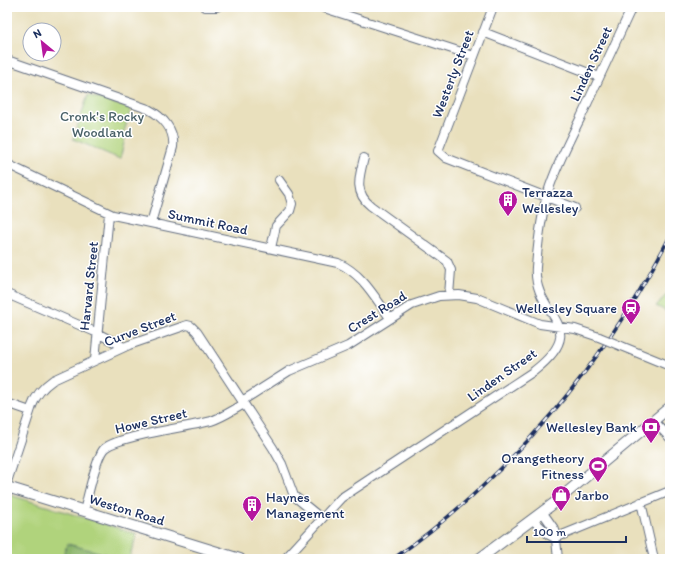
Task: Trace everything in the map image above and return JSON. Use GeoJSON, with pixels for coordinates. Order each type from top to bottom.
{"type":"FeatureCollection","features":[{"type":"Feature","properties":{"kind":"main road"},"geometry":{"type":"LineString","coordinates":[[479,559],[533,520],[670,407]]}},
{"type":"Feature","properties":{"kind":"main road","name":"Weston Road"},"geometry":{"type":"LineString","coordinates":[[7,487],[240,559]]}},
{"type":"Feature","properties":{"kind":"street"},"geometry":{"type":"LineString","coordinates":[[205,7],[217,7]]}},
{"type":"Feature","properties":{"kind":"street"},"geometry":{"type":"LineString","coordinates":[[321,7],[474,56]]}},
{"type":"Feature","properties":{"kind":"street","name":"Westerly Street"},"geometry":{"type":"LineString","coordinates":[[493,7],[438,151],[446,158],[546,197]]}},
{"type":"Feature","properties":{"kind":"street","name":"Linden Street"},"geometry":{"type":"LineString","coordinates":[[285,559],[321,518],[344,496],[534,371],[556,348],[560,338],[560,328],[543,300],[536,278],[540,233],[546,197],[559,164],[632,7]]}},
{"type":"Feature","properties":{"kind":"street"},"geometry":{"type":"LineString","coordinates":[[484,32],[599,77]]}},
{"type":"Feature","properties":{"kind":"street"},"geometry":{"type":"LineString","coordinates":[[7,60],[148,109],[164,121],[172,135],[173,147],[151,224]]}},
{"type":"Feature","properties":{"kind":"street"},"geometry":{"type":"LineString","coordinates":[[364,158],[358,183],[362,196],[371,206],[447,261],[450,270],[449,295]]}},
{"type":"Feature","properties":{"kind":"street","name":"Summit Road"},"geometry":{"type":"LineString","coordinates":[[7,164],[109,214],[328,260],[347,267],[367,286],[390,318]]}},
{"type":"Feature","properties":{"kind":"street"},"geometry":{"type":"LineString","coordinates":[[271,248],[276,226],[290,211],[292,204],[291,196],[279,180]]}},
{"type":"Feature","properties":{"kind":"street"},"geometry":{"type":"LineString","coordinates":[[546,197],[576,208]]}},
{"type":"Feature","properties":{"kind":"street","name":"Harvard Street"},"geometry":{"type":"LineString","coordinates":[[95,360],[109,214]]}},
{"type":"Feature","properties":{"kind":"street"},"geometry":{"type":"LineString","coordinates":[[7,294],[97,333],[124,347]]}},
{"type":"Feature","properties":{"kind":"street","name":"Crest Road"},"geometry":{"type":"LineString","coordinates":[[243,402],[289,371],[348,346],[390,318],[421,301],[449,295],[477,298],[540,324],[577,330],[599,337],[670,366]]}},
{"type":"Feature","properties":{"kind":"street","name":"Curve Street"},"geometry":{"type":"LineString","coordinates":[[7,482],[30,411],[37,395],[47,384],[124,347],[179,327],[191,326],[197,332],[281,462],[294,496],[321,518]]}},
{"type":"Feature","properties":{"kind":"street","name":"Howe Street"},"geometry":{"type":"LineString","coordinates":[[84,512],[100,454],[106,447],[164,431],[210,421],[243,402]]}},
{"type":"Feature","properties":{"kind":"street"},"geometry":{"type":"LineString","coordinates":[[7,403],[30,411]]}},
{"type":"Feature","properties":{"kind":"street"},"geometry":{"type":"LineString","coordinates":[[654,421],[670,438]]}},
{"type":"Feature","properties":{"kind":"street"},"geometry":{"type":"LineString","coordinates":[[533,520],[549,536],[555,538],[670,491]]}},
{"type":"Feature","properties":{"kind":"street"},"geometry":{"type":"LineString","coordinates":[[641,502],[654,559]]}},
{"type":"Feature","properties":{"kind":"street"},"geometry":{"type":"LineString","coordinates":[[543,512],[555,530],[558,559]]}},
{"type":"Feature","properties":{"kind":"green space","name":"Cronk's Rocky Woodland"},"geometry":{"type":"Polygon","coordinates":[[[88,95],[131,109],[124,132],[125,139],[120,159],[73,139],[88,95]]]}},
{"type":"Feature","properties":{"kind":"green space"},"geometry":{"type":"Polygon","coordinates":[[[670,291],[670,313],[656,306],[670,291]]]}},
{"type":"Feature","properties":{"kind":"green space"},"geometry":{"type":"Polygon","coordinates":[[[7,494],[137,534],[129,559],[7,559],[7,494]]]}},
{"type":"Feature","properties":{"kind":"green space"},"geometry":{"type":"Polygon","coordinates":[[[68,544],[125,559],[66,559],[64,551],[68,544]]]}},
{"type":"Feature","properties":{"kind":"railway"},"geometry":{"type":"LineString","coordinates":[[393,559],[436,527],[477,492],[515,454],[551,414],[584,373],[615,329],[644,283],[670,236]]}},
{"type":"Feature","properties":{"kind":"place","name":"Terrazza Wellesley"},"geometry":{"type":"Point","coordinates":[508,217]}},
{"type":"Feature","properties":{"kind":"place","name":"Wellesley Square"},"geometry":{"type":"Point","coordinates":[631,325]}},
{"type":"Feature","properties":{"kind":"place","name":"Wellesley Bank"},"geometry":{"type":"Point","coordinates":[651,444]}},
{"type":"Feature","properties":{"kind":"place","name":"Orangetheory Fitness"},"geometry":{"type":"Point","coordinates":[598,483]}},
{"type":"Feature","properties":{"kind":"place","name":"Jarbo"},"geometry":{"type":"Point","coordinates":[561,512]}},
{"type":"Feature","properties":{"kind":"place","name":"Haynes Management"},"geometry":{"type":"Point","coordinates":[252,522]}}]}
